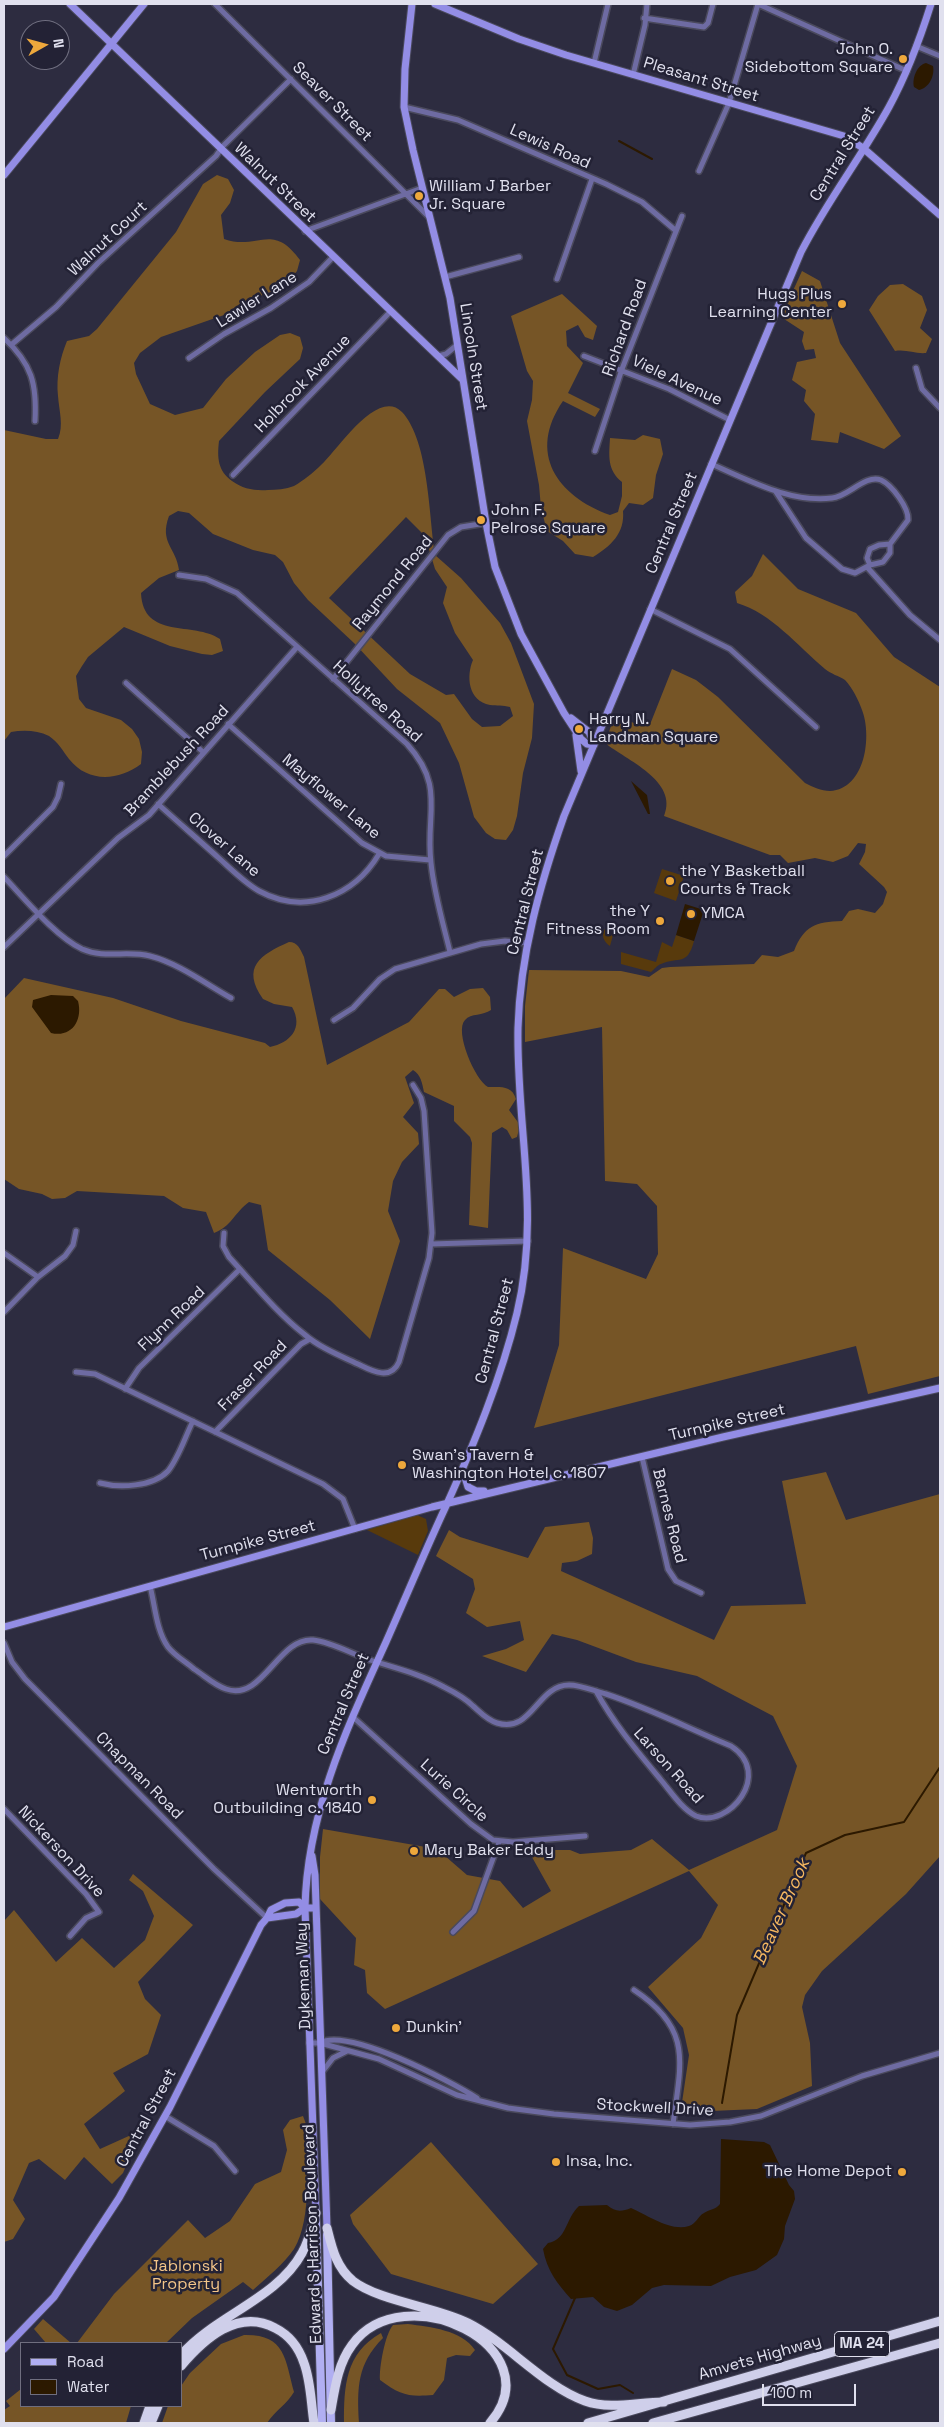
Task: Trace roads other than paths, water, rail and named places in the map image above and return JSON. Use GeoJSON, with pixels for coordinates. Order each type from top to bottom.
{"type":"FeatureCollection","features":[{"type":"Feature","properties":{"kind":"highway"},"geometry":{"type":"LineString","coordinates":[[182,2354],[209,2329],[274,2286],[285,2276],[306,2245],[316,2213]]}},
{"type":"Feature","properties":{"kind":"highway"},"geometry":{"type":"LineString","coordinates":[[327,2228],[336,2259],[354,2282],[373,2291],[466,2322],[496,2339],[567,2393],[584,2401],[606,2406],[639,2402],[664,2402]]}},
{"type":"Feature","properties":{"kind":"highway"},"geometry":{"type":"LineString","coordinates":[[331,2410],[342,2362],[359,2336],[387,2318],[420,2315],[448,2323],[469,2332],[483,2340],[496,2353],[504,2372],[506,2387],[502,2403],[490,2423]]}},
{"type":"Feature","properties":{"kind":"highway","name":"Amvets Highway"},"geometry":{"type":"LineString","coordinates":[[588,2423],[940,2321]]}},
{"type":"Feature","properties":{"kind":"highway"},"geometry":{"type":"LineString","coordinates":[[182,2365],[205,2341],[224,2328],[246,2322],[260,2322],[273,2327],[292,2342],[304,2363],[314,2423]]}},
{"type":"Feature","properties":{"kind":"highway","name":"Amvets Highway"},"geometry":{"type":"LineString","coordinates":[[655,2423],[940,2343]]}},
{"type":"Feature","properties":{"kind":"highway"},"geometry":{"type":"LineString","coordinates":[[144,2423],[150,2407]]}},
{"type":"Feature","properties":{"kind":"highway"},"geometry":{"type":"LineString","coordinates":[[151,2423],[158,2407]]}},
{"type":"Feature","properties":{"kind":"main road","name":"Edward S Harrison Boulevard"},"geometry":{"type":"LineString","coordinates":[[316,2213],[322,2423]]}},
{"type":"Feature","properties":{"kind":"main road","name":"Edward S Harrison Boulevard"},"geometry":{"type":"LineString","coordinates":[[327,2228],[332,2423]]}},
{"type":"Feature","properties":{"kind":"street","name":"Walnut Street"},"geometry":{"type":"LineString","coordinates":[[70,4],[463,380]]}},
{"type":"Feature","properties":{"kind":"street"},"geometry":{"type":"LineString","coordinates":[[4,175],[144,4]]}},
{"type":"Feature","properties":{"kind":"street","name":"Seaver Street"},"geometry":{"type":"LineString","coordinates":[[215,4],[430,219]]}},
{"type":"Feature","properties":{"kind":"street","name":"Lincoln Street"},"geometry":{"type":"LineString","coordinates":[[412,4],[406,54],[404,107],[445,277],[495,567],[521,634],[560,704],[576,732],[587,744],[594,745],[589,732],[572,720],[560,704]]}},
{"type":"Feature","properties":{"kind":"street","name":"Pleasant Street"},"geometry":{"type":"LineString","coordinates":[[435,4],[519,39],[633,75],[844,136],[863,148],[940,215]]}},
{"type":"Feature","properties":{"kind":"street"},"geometry":{"type":"LineString","coordinates":[[594,63],[608,4]]}},
{"type":"Feature","properties":{"kind":"street"},"geometry":{"type":"LineString","coordinates":[[633,75],[647,4]]}},
{"type":"Feature","properties":{"kind":"street"},"geometry":{"type":"LineString","coordinates":[[644,18],[704,28],[708,23],[713,4]]}},
{"type":"Feature","properties":{"kind":"street"},"geometry":{"type":"LineString","coordinates":[[699,171],[729,103],[758,4],[907,71]]}},
{"type":"Feature","properties":{"kind":"street","name":"Central Street"},"geometry":{"type":"LineString","coordinates":[[305,1908],[306,1875],[314,1825],[329,1774],[463,1469],[492,1394],[513,1330],[524,1279],[528,1241],[528,1186],[518,1030],[521,984],[528,943],[548,865],[581,777],[650,609],[806,244],[828,203],[886,112],[907,71],[932,4]]}},
{"type":"Feature","properties":{"kind":"street"},"geometry":{"type":"LineString","coordinates":[[916,46],[940,56]]}},
{"type":"Feature","properties":{"kind":"street","name":"Walnut Court"},"geometry":{"type":"LineString","coordinates":[[11,345],[56,307],[98,263],[176,194],[290,79]]}},
{"type":"Feature","properties":{"kind":"street","name":"Lewis Road"},"geometry":{"type":"LineString","coordinates":[[404,107],[458,120],[624,192],[642,202],[675,230]]}},
{"type":"Feature","properties":{"kind":"street"},"geometry":{"type":"LineString","coordinates":[[557,279],[592,179]]}},
{"type":"Feature","properties":{"kind":"street"},"geometry":{"type":"LineString","coordinates":[[306,231],[422,188]]}},
{"type":"Feature","properties":{"kind":"street","name":"Richard Road"},"geometry":{"type":"LineString","coordinates":[[595,451],[622,369],[682,216]]}},
{"type":"Feature","properties":{"kind":"street","name":"Lawler Lane"},"geometry":{"type":"LineString","coordinates":[[189,358],[224,334],[272,308],[309,282],[333,257]]}},
{"type":"Feature","properties":{"kind":"street"},"geometry":{"type":"LineString","coordinates":[[445,277],[519,257]]}},
{"type":"Feature","properties":{"kind":"street","name":"Holbrook Avenue"},"geometry":{"type":"LineString","coordinates":[[233,476],[391,311]]}},
{"type":"Feature","properties":{"kind":"street"},"geometry":{"type":"LineString","coordinates":[[4,338],[26,363],[32,375],[35,387],[35,421]]}},
{"type":"Feature","properties":{"kind":"street"},"geometry":{"type":"LineString","coordinates":[[438,356],[457,345]]}},
{"type":"Feature","properties":{"kind":"street","name":"Viele Avenue"},"geometry":{"type":"LineString","coordinates":[[584,356],[622,369],[669,389],[730,420]]}},
{"type":"Feature","properties":{"kind":"street"},"geometry":{"type":"LineString","coordinates":[[916,368],[922,389],[940,408]]}},
{"type":"Feature","properties":{"kind":"street"},"geometry":{"type":"LineString","coordinates":[[711,464],[776,492],[831,499],[845,495],[870,480],[882,481],[908,512],[906,523],[890,544],[890,553],[886,559],[880,564],[869,566],[855,573],[847,571],[811,544],[776,492]]}},
{"type":"Feature","properties":{"kind":"street","name":"Raymond Road"},"geometry":{"type":"LineString","coordinates":[[333,679],[448,535],[462,527],[486,523]]}},
{"type":"Feature","properties":{"kind":"street"},"geometry":{"type":"LineString","coordinates":[[890,544],[879,545],[870,549],[869,566],[910,615],[940,640]]}},
{"type":"Feature","properties":{"kind":"street","name":"Hollytree Road"},"geometry":{"type":"LineString","coordinates":[[179,575],[206,579],[232,590],[407,744],[424,766],[432,792],[430,860],[433,881],[450,952]]}},
{"type":"Feature","properties":{"kind":"street"},"geometry":{"type":"LineString","coordinates":[[650,609],[730,649],[816,727]]}},
{"type":"Feature","properties":{"kind":"street"},"geometry":{"type":"LineString","coordinates":[[934,635],[940,632]]}},
{"type":"Feature","properties":{"kind":"street","name":"Bramblebush Road"},"geometry":{"type":"LineString","coordinates":[[4,947],[118,838],[144,820],[297,647]]}},
{"type":"Feature","properties":{"kind":"street"},"geometry":{"type":"LineString","coordinates":[[126,683],[203,752]]}},
{"type":"Feature","properties":{"kind":"street","name":"Mayflower Lane"},"geometry":{"type":"LineString","coordinates":[[228,724],[353,837],[380,854],[399,858],[430,860]]}},
{"type":"Feature","properties":{"kind":"street","name":"Lincoln Street"},"geometry":{"type":"LineString","coordinates":[[576,732],[581,761],[581,777]]}},
{"type":"Feature","properties":{"kind":"street"},"geometry":{"type":"LineString","coordinates":[[4,856],[53,807],[61,784]]}},
{"type":"Feature","properties":{"kind":"street","name":"Clover Lane"},"geometry":{"type":"LineString","coordinates":[[158,804],[250,886],[285,900],[313,901],[340,893],[363,876],[380,854]]}},
{"type":"Feature","properties":{"kind":"street"},"geometry":{"type":"LineString","coordinates":[[4,877],[67,940],[83,949],[100,954],[138,954],[156,958],[231,998]]}},
{"type":"Feature","properties":{"kind":"street"},"geometry":{"type":"LineString","coordinates":[[334,1020],[352,1008],[389,973],[450,952],[494,942],[528,943]]}},
{"type":"Feature","properties":{"kind":"street"},"geometry":{"type":"LineString","coordinates":[[224,1233],[223,1246],[229,1258],[310,1339],[373,1371],[385,1374],[394,1370],[399,1362],[431,1244],[433,1221],[424,1111],[421,1098],[413,1085]]}},
{"type":"Feature","properties":{"kind":"street"},"geometry":{"type":"LineString","coordinates":[[4,1312],[38,1277],[70,1249],[76,1231]]}},
{"type":"Feature","properties":{"kind":"street"},"geometry":{"type":"LineString","coordinates":[[431,1244],[528,1241]]}},
{"type":"Feature","properties":{"kind":"street"},"geometry":{"type":"LineString","coordinates":[[4,1253],[38,1277]]}},
{"type":"Feature","properties":{"kind":"street","name":"Flynn Road"},"geometry":{"type":"LineString","coordinates":[[125,1389],[139,1368],[240,1269]]}},
{"type":"Feature","properties":{"kind":"street","name":"Fraser Road"},"geometry":{"type":"LineString","coordinates":[[215,1432],[301,1344],[310,1339]]}},
{"type":"Feature","properties":{"kind":"street"},"geometry":{"type":"LineString","coordinates":[[76,1372],[95,1374],[323,1484],[343,1499],[355,1529]]}},
{"type":"Feature","properties":{"kind":"street","name":"Turnpike Street"},"geometry":{"type":"LineString","coordinates":[[4,1626],[447,1504],[940,1388]]}},
{"type":"Feature","properties":{"kind":"street"},"geometry":{"type":"LineString","coordinates":[[100,1483],[121,1486],[148,1481],[163,1475],[173,1462],[193,1422]]}},
{"type":"Feature","properties":{"kind":"street","name":"Barnes Road"},"geometry":{"type":"LineString","coordinates":[[642,1457],[668,1569],[676,1580],[702,1593]]}},
{"type":"Feature","properties":{"kind":"street","name":"Turnpike Street"},"geometry":{"type":"LineString","coordinates":[[463,1469],[466,1484],[472,1490],[480,1492],[521,1486]]}},
{"type":"Feature","properties":{"kind":"street"},"geometry":{"type":"LineString","coordinates":[[150,1586],[162,1636],[169,1648],[212,1682],[235,1692],[243,1690],[262,1676],[293,1646],[302,1641],[323,1642],[377,1662]]}},
{"type":"Feature","properties":{"kind":"street","name":"Chapman Road"},"geometry":{"type":"LineString","coordinates":[[4,1643],[12,1662],[25,1679],[208,1863],[268,1918]]}},
{"type":"Feature","properties":{"kind":"street","name":"Larson Road"},"geometry":{"type":"LineString","coordinates":[[377,1662],[442,1686],[472,1705],[487,1718],[503,1724],[517,1722],[526,1718],[547,1692],[556,1687],[570,1685],[596,1691],[624,1700],[735,1749],[747,1764],[750,1776],[744,1794],[727,1811],[718,1815],[704,1817],[694,1815],[678,1800],[617,1726],[596,1691]]}},
{"type":"Feature","properties":{"kind":"street","name":"Lurie Circle"},"geometry":{"type":"LineString","coordinates":[[353,1717],[471,1824],[499,1842]]}},
{"type":"Feature","properties":{"kind":"street","name":"Nickerson Drive"},"geometry":{"type":"LineString","coordinates":[[4,1809],[86,1894],[98,1912],[86,1918],[70,1936]]}},
{"type":"Feature","properties":{"kind":"street"},"geometry":{"type":"LineString","coordinates":[[453,1932],[474,1912],[499,1842],[585,1836]]}},
{"type":"Feature","properties":{"kind":"street","name":"Central Street"},"geometry":{"type":"LineString","coordinates":[[311,1848],[315,1908]]}},
{"type":"Feature","properties":{"kind":"street","name":"Central Street"},"geometry":{"type":"LineString","coordinates":[[4,2349],[44,2308],[74,2269],[128,2183],[165,2116],[252,1940],[268,1918],[271,1910],[285,1903],[299,1902],[305,1908]]}},
{"type":"Feature","properties":{"kind":"street"},"geometry":{"type":"LineString","coordinates":[[268,1918],[296,1914],[305,1908],[315,1908]]}},
{"type":"Feature","properties":{"kind":"street","name":"Dykeman Way"},"geometry":{"type":"LineString","coordinates":[[305,1908],[309,2043]]}},
{"type":"Feature","properties":{"kind":"street","name":"Dykeman Way"},"geometry":{"type":"LineString","coordinates":[[315,1908],[320,2043]]}},
{"type":"Feature","properties":{"kind":"street"},"geometry":{"type":"LineString","coordinates":[[634,1990],[646,1998],[669,2021],[678,2039],[680,2063],[673,2124]]}},
{"type":"Feature","properties":{"kind":"street","name":"Stockwell Drive"},"geometry":{"type":"LineString","coordinates":[[320,2043],[334,2039],[377,2048],[479,2100]]}},
{"type":"Feature","properties":{"kind":"street","name":"Stockwell Drive"},"geometry":{"type":"LineString","coordinates":[[309,2043],[320,2043],[388,2062],[457,2095],[508,2108],[673,2124],[723,2123],[761,2116],[786,2108],[862,2076],[940,2053]]}},
{"type":"Feature","properties":{"kind":"street","name":"Edward S Harrison Boulevard"},"geometry":{"type":"LineString","coordinates":[[309,2043],[316,2213]]}},
{"type":"Feature","properties":{"kind":"street","name":"Edward S Harrison Boulevard"},"geometry":{"type":"LineString","coordinates":[[320,2043],[327,2228]]}},
{"type":"Feature","properties":{"kind":"street"},"geometry":{"type":"LineString","coordinates":[[322,2072],[333,2058],[348,2051]]}},
{"type":"Feature","properties":{"kind":"street"},"geometry":{"type":"LineString","coordinates":[[165,2116],[214,2146],[235,2171]]}},
{"type":"Feature","properties":{"kind":"water"},"geometry":{"type":"Polygon","coordinates":[[[926,63],[933,66],[932,77],[926,87],[919,90],[914,87],[915,76],[920,66],[926,63]]]}},
{"type":"Feature","properties":{"kind":"water"},"geometry":{"type":"Polygon","coordinates":[[[631,781],[647,795],[650,814],[648,814],[631,781]]]}},
{"type":"Feature","properties":{"kind":"water"},"geometry":{"type":"Polygon","coordinates":[[[685,904],[704,910],[694,941],[676,935],[685,904]]]}},
{"type":"Feature","properties":{"kind":"water"},"geometry":{"type":"Polygon","coordinates":[[[51,995],[73,996],[78,1001],[79,1015],[77,1021],[65,1033],[51,1033],[32,1007],[33,1000],[51,995]]]}},
{"type":"Feature","properties":{"kind":"water"},"geometry":{"type":"Polygon","coordinates":[[[721,2139],[764,2142],[770,2145],[789,2185],[794,2191],[795,2199],[785,2226],[784,2239],[777,2255],[756,2270],[730,2277],[711,2286],[664,2285],[652,2288],[632,2305],[617,2311],[604,2307],[593,2297],[571,2299],[553,2276],[543,2249],[548,2243],[559,2238],[574,2211],[579,2206],[607,2205],[618,2211],[631,2208],[667,2225],[675,2227],[689,2226],[702,2214],[720,2204],[721,2139]]]}},
{"type":"Feature","properties":{"kind":"waterway"},"geometry":{"type":"LineString","coordinates":[[619,141],[652,159]]}},
{"type":"Feature","properties":{"kind":"waterway","name":"Beaver Brook"},"geometry":{"type":"LineString","coordinates":[[722,2103],[737,2015],[806,1853],[845,1835],[904,1822],[940,1767]]}},
{"type":"Feature","properties":{"kind":"waterway","name":"Beaver Brook"},"geometry":{"type":"LineString","coordinates":[[575,2298],[553,2349],[567,2375],[598,2389],[620,2385],[633,2393]]}},
{"type":"Feature","properties":{"kind":"place","name":"John O. Sidebottom Square"},"geometry":{"type":"Point","coordinates":[903,59]}},
{"type":"Feature","properties":{"kind":"place","name":"William J Barber Jr. Square"},"geometry":{"type":"Point","coordinates":[419,196]}},
{"type":"Feature","properties":{"kind":"place","name":"Hugs Plus Learning Center"},"geometry":{"type":"Point","coordinates":[842,304]}},
{"type":"Feature","properties":{"kind":"place","name":"John F. Pelrose Square"},"geometry":{"type":"Point","coordinates":[481,520]}},
{"type":"Feature","properties":{"kind":"place","name":"Harry N. Landman Square"},"geometry":{"type":"Point","coordinates":[579,729]}},
{"type":"Feature","properties":{"kind":"place","name":"the Y Basketball Courts & Track"},"geometry":{"type":"Point","coordinates":[670,881]}},
{"type":"Feature","properties":{"kind":"place","name":"YMCA"},"geometry":{"type":"Point","coordinates":[691,914]}},
{"type":"Feature","properties":{"kind":"place","name":"the Y Fitness Room"},"geometry":{"type":"Point","coordinates":[660,921]}},
{"type":"Feature","properties":{"kind":"place","name":"Swan's Tavern & Washington Hotel c. 1807"},"geometry":{"type":"Point","coordinates":[402,1465]}},
{"type":"Feature","properties":{"kind":"place","name":"Wentworth Outbuilding c. 1840"},"geometry":{"type":"Point","coordinates":[372,1800]}},
{"type":"Feature","properties":{"kind":"place","name":"Mary Baker Eddy"},"geometry":{"type":"Point","coordinates":[414,1851]}},
{"type":"Feature","properties":{"kind":"place","name":"Dunkin'"},"geometry":{"type":"Point","coordinates":[396,2028]}},
{"type":"Feature","properties":{"kind":"place","name":"Insa, Inc."},"geometry":{"type":"Point","coordinates":[556,2162]}},
{"type":"Feature","properties":{"kind":"place","name":"The Home Depot"},"geometry":{"type":"Point","coordinates":[902,2172]}},
{"type":"Feature","properties":{"kind":"park label","name":"Jablonski Property"},"geometry":{"type":"Point","coordinates":[186,2276]}}]}
